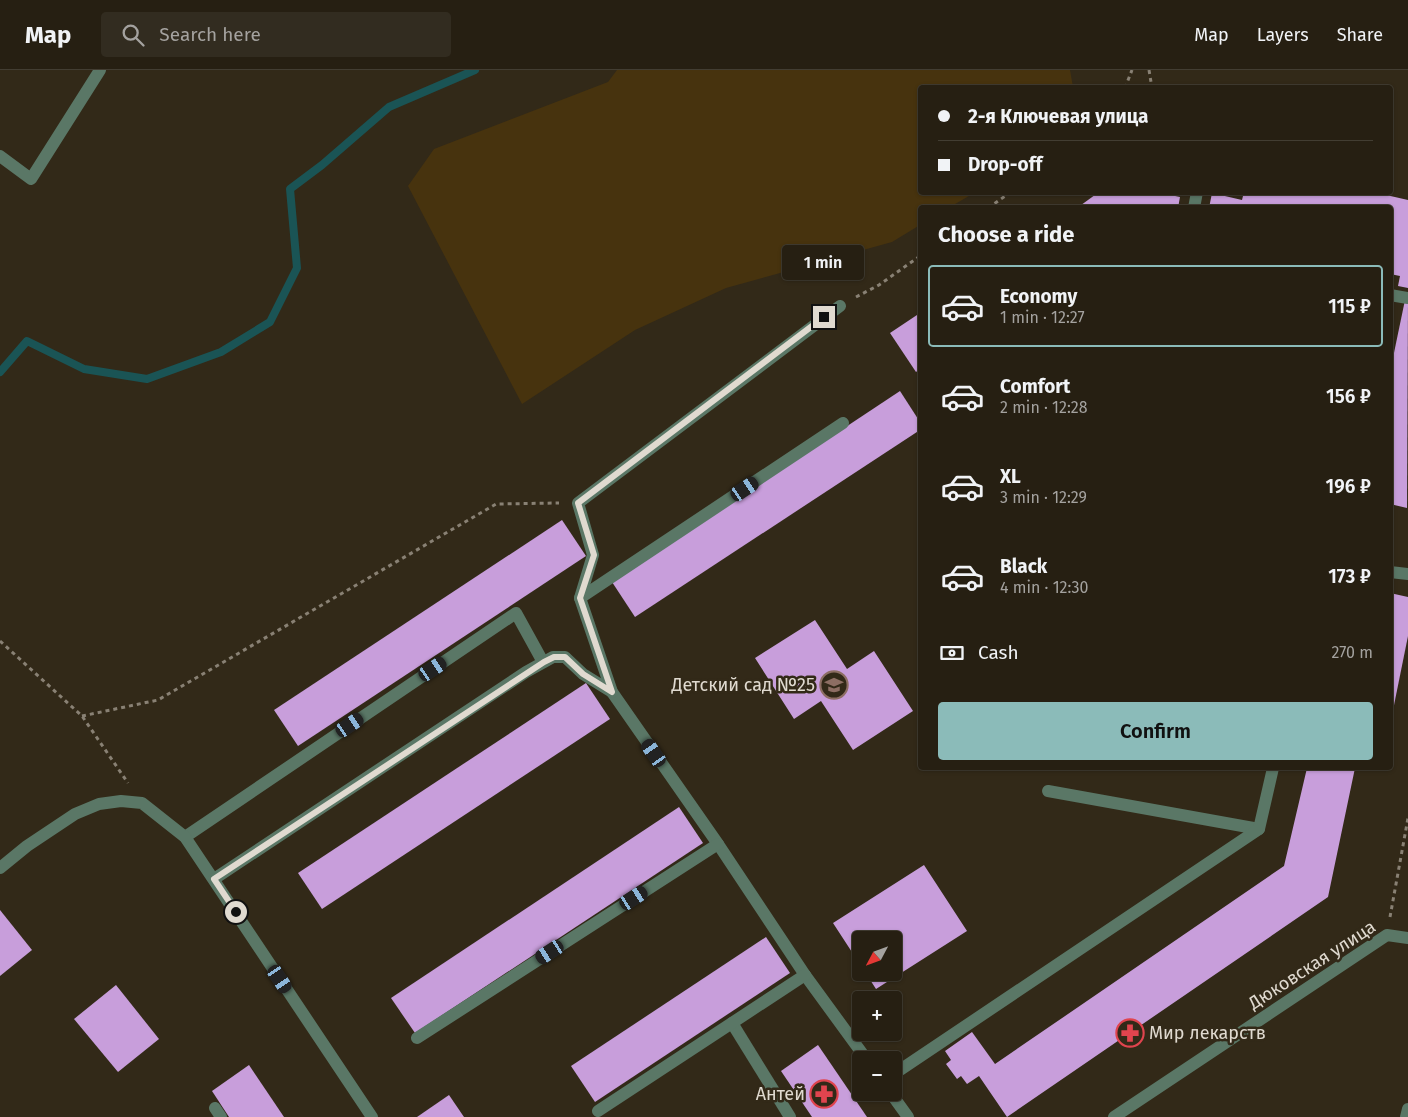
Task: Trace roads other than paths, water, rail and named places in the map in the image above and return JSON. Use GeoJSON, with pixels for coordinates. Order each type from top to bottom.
{"type":"FeatureCollection","features":[{"type":"Feature","properties":{"kind":"street"},"geometry":{"type":"LineString","coordinates":[[0,156],[31,179],[100,70]]}},
{"type":"Feature","properties":{"kind":"street"},"geometry":{"type":"LineString","coordinates":[[1393,296],[1408,298]]}},
{"type":"Feature","properties":{"kind":"street"},"geometry":{"type":"LineString","coordinates":[[840,306],[578,503],[594,555],[580,598],[612,692],[718,844],[805,975],[860,1051]]}},
{"type":"Feature","properties":{"kind":"street"},"geometry":{"type":"LineString","coordinates":[[580,598],[843,423]]}},
{"type":"Feature","properties":{"kind":"street"},"geometry":{"type":"LineString","coordinates":[[1393,572],[1408,574]]}},
{"type":"Feature","properties":{"kind":"street"},"geometry":{"type":"LineString","coordinates":[[185,837],[516,613],[544,662]]}},
{"type":"Feature","properties":{"kind":"street"},"geometry":{"type":"LineString","coordinates":[[214,879],[554,657],[565,657],[583,674],[612,692]]}},
{"type":"Feature","properties":{"kind":"street"},"geometry":{"type":"LineString","coordinates":[[902,1069],[1259,829],[1273,770]]}},
{"type":"Feature","properties":{"kind":"street"},"geometry":{"type":"LineString","coordinates":[[1048,792],[1259,829]]}},
{"type":"Feature","properties":{"kind":"street"},"geometry":{"type":"LineString","coordinates":[[0,868],[27,846],[75,814],[99,804],[121,801],[142,803],[185,837],[372,1117]]}},
{"type":"Feature","properties":{"kind":"street"},"geometry":{"type":"LineString","coordinates":[[416,1038],[718,844]]}},
{"type":"Feature","properties":{"kind":"street","name":"Дюковская улица"},"geometry":{"type":"LineString","coordinates":[[1114,1117],[1387,934],[1408,938]]}},
{"type":"Feature","properties":{"kind":"street"},"geometry":{"type":"LineString","coordinates":[[598,1111],[805,975]]}},
{"type":"Feature","properties":{"kind":"street"},"geometry":{"type":"LineString","coordinates":[[732,1023],[790,1117]]}},
{"type":"Feature","properties":{"kind":"street"},"geometry":{"type":"LineString","coordinates":[[896,1101],[908,1117]]}},
{"type":"Feature","properties":{"kind":"street"},"geometry":{"type":"LineString","coordinates":[[1406,1117],[1408,1109]]}},
{"type":"Feature","properties":{"kind":"waterway"},"geometry":{"type":"LineString","coordinates":[[0,372],[27,341],[84,369],[147,379],[221,352],[270,322],[297,268],[290,189],[322,165],[389,107],[475,70]]}},
{"type":"Feature","properties":{"kind":"place","name":"Детский сад №25"},"geometry":{"type":"Point","coordinates":[834,685]}},
{"type":"Feature","properties":{"kind":"place","name":"Мир лекарств"},"geometry":{"type":"Point","coordinates":[1130,1033]}},
{"type":"Feature","properties":{"kind":"place","name":"Антей"},"geometry":{"type":"Point","coordinates":[824,1094]}}]}
